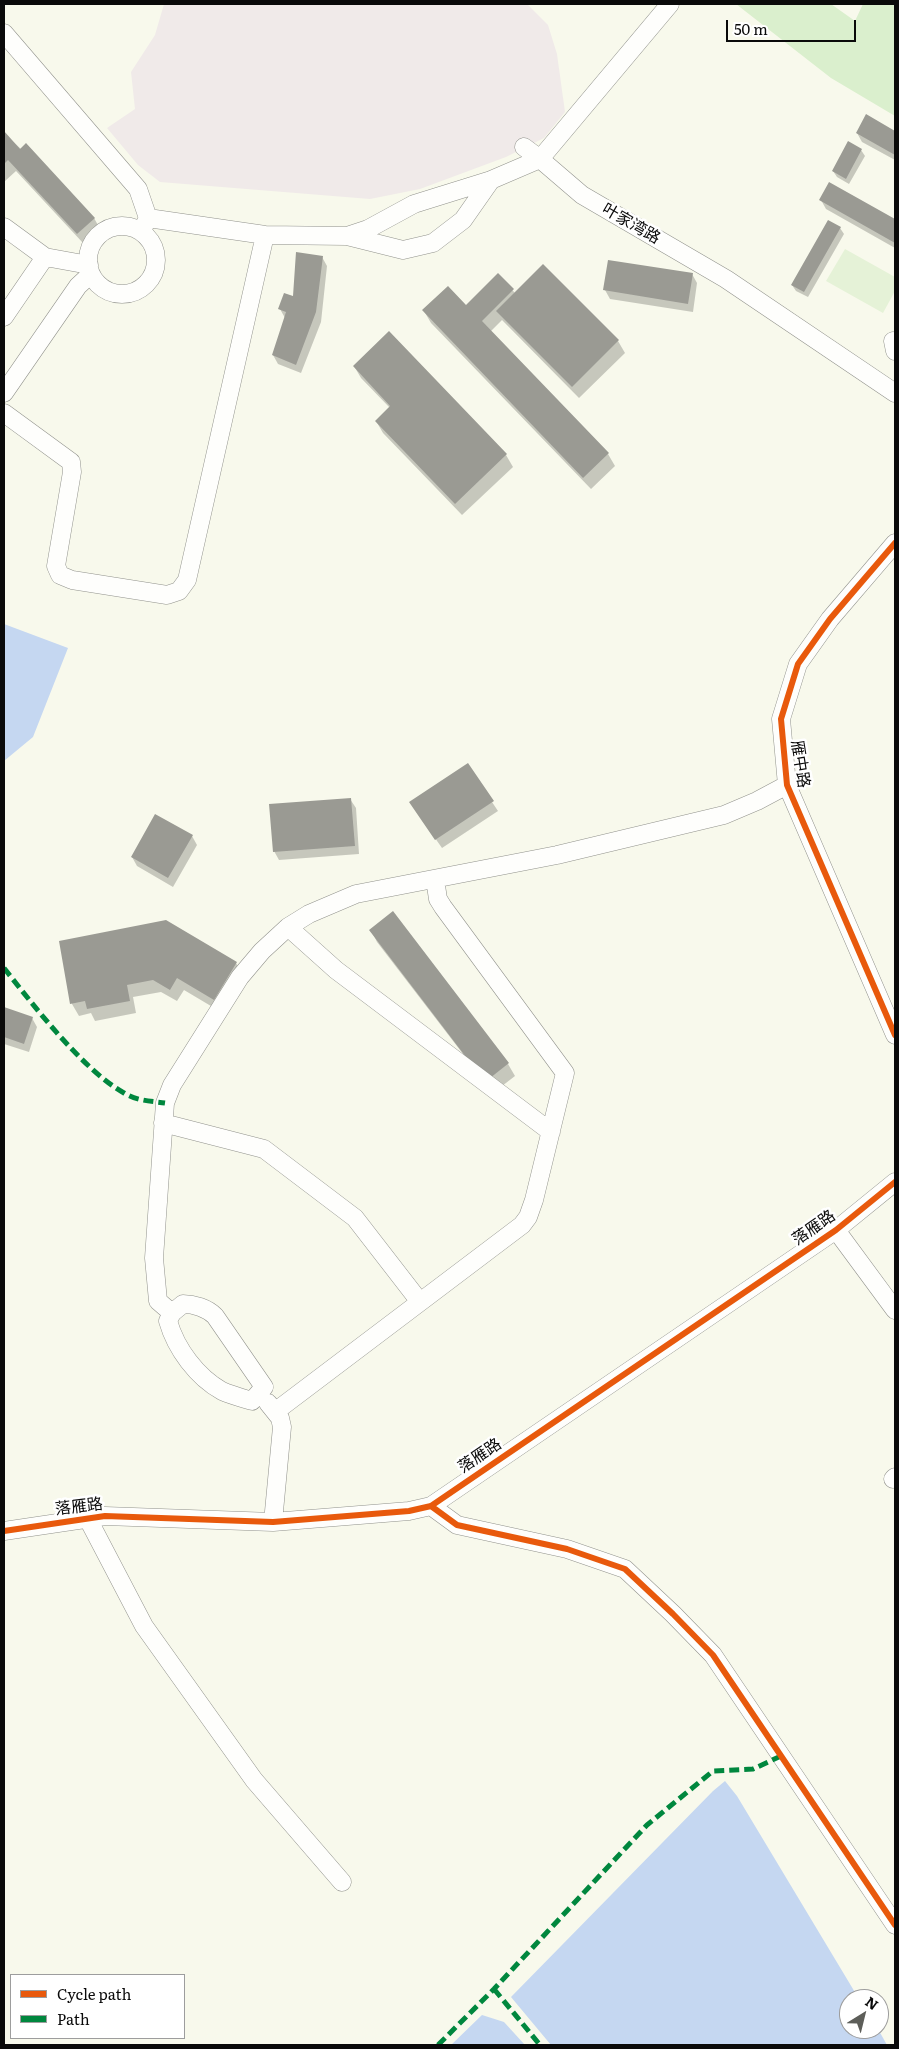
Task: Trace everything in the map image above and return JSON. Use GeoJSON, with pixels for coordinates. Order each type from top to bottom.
{"type":"FeatureCollection","features":[{"type":"Feature","properties":{"kind":"street"},"geometry":{"type":"LineString","coordinates":[[346,236],[368,229],[414,204],[491,180],[540,159],[670,4]]}},
{"type":"Feature","properties":{"kind":"street"},"geometry":{"type":"LineString","coordinates":[[4,33],[138,189],[144,225],[154,246],[156,266],[148,283],[132,293],[112,293],[104,289],[90,270],[45,257],[6,233]]}},
{"type":"Feature","properties":{"kind":"street","name":"叶家湾路"},"geometry":{"type":"LineString","coordinates":[[524,147],[582,195],[726,279],[895,393]]}},
{"type":"Feature","properties":{"kind":"street"},"geometry":{"type":"LineString","coordinates":[[4,393],[90,270],[92,246],[104,232],[123,226],[144,225],[266,235],[346,236],[403,250],[433,243],[463,220],[491,180]]}},
{"type":"Feature","properties":{"kind":"street"},"geometry":{"type":"LineString","coordinates":[[4,413],[71,462],[72,472],[56,566],[60,575],[72,580],[167,595],[178,591],[187,580],[266,235]]}},
{"type":"Feature","properties":{"kind":"street"},"geometry":{"type":"LineString","coordinates":[[4,316],[45,257]]}},
{"type":"Feature","properties":{"kind":"street","name":"雁中路"},"geometry":{"type":"LineString","coordinates":[[895,542],[830,619],[798,664],[780,720],[786,785],[895,1035]]}},
{"type":"Feature","properties":{"kind":"street"},"geometry":{"type":"LineString","coordinates":[[172,1313],[160,1304],[157,1298],[154,1270],[162,1123],[165,1103],[172,1085],[209,1024],[249,966],[288,928],[309,914],[356,894],[566,853],[724,815],[757,801],[786,785]]}},
{"type":"Feature","properties":{"kind":"street"},"geometry":{"type":"LineString","coordinates":[[276,1411],[522,1225],[528,1217],[534,1200],[565,1073],[443,907],[438,899],[434,879]]}},
{"type":"Feature","properties":{"kind":"street"},"geometry":{"type":"LineString","coordinates":[[288,928],[336,970],[551,1132]]}},
{"type":"Feature","properties":{"kind":"street"},"geometry":{"type":"LineString","coordinates":[[162,1123],[264,1148],[355,1218],[420,1302]]}},
{"type":"Feature","properties":{"kind":"street","name":"落雁路"},"geometry":{"type":"LineString","coordinates":[[4,1531],[105,1516],[272,1522],[409,1511],[431,1506],[836,1230],[895,1182]]}},
{"type":"Feature","properties":{"kind":"street"},"geometry":{"type":"LineString","coordinates":[[836,1230],[895,1310]]}},
{"type":"Feature","properties":{"kind":"street"},"geometry":{"type":"LineString","coordinates":[[182,1304],[188,1304],[211,1312],[264,1387],[258,1394],[252,1401],[232,1395],[201,1375],[180,1347],[170,1326],[168,1321],[172,1313],[182,1304]]}},
{"type":"Feature","properties":{"kind":"street"},"geometry":{"type":"LineString","coordinates":[[258,1394],[276,1411],[282,1427],[272,1522]]}},
{"type":"Feature","properties":{"kind":"street"},"geometry":{"type":"LineString","coordinates":[[431,1506],[457,1526],[567,1549],[624,1569],[673,1614],[713,1655],[895,1925]]}},
{"type":"Feature","properties":{"kind":"street"},"geometry":{"type":"LineString","coordinates":[[88,1519],[144,1626],[254,1780],[342,1882]]}},
{"type":"Feature","properties":{"kind":"shaded area"},"geometry":{"type":"Polygon","coordinates":[[[164,4],[527,4],[548,25],[557,54],[565,112],[544,138],[506,157],[420,189],[370,199],[160,182],[138,165],[107,128],[135,109],[131,72],[155,35],[164,4]]]}},
{"type":"Feature","properties":{"kind":"green space"},"geometry":{"type":"Polygon","coordinates":[[[736,4],[831,4],[855,21],[863,4],[895,4],[895,116],[831,78],[736,4]]]}},
{"type":"Feature","properties":{"kind":"green space"},"geometry":{"type":"Polygon","coordinates":[[[845,249],[895,277],[895,291],[883,313],[826,281],[845,249]]]}},
{"type":"Feature","properties":{"kind":"water"},"geometry":{"type":"Polygon","coordinates":[[[4,624],[68,648],[33,737],[4,761],[4,624]]]}},
{"type":"Feature","properties":{"kind":"water"},"geometry":{"type":"Polygon","coordinates":[[[725,1781],[737,1796],[853,1989],[839,1989],[839,2039],[884,2039],[887,2045],[551,2045],[511,1997],[725,1781]]]}},
{"type":"Feature","properties":{"kind":"water"},"geometry":{"type":"Polygon","coordinates":[[[482,2015],[504,2022],[525,2045],[451,2045],[482,2015]]]}},
{"type":"Feature","properties":{"kind":"building"},"geometry":{"type":"Polygon","coordinates":[[[866,114],[895,131],[895,155],[856,133],[866,114]]]}},
{"type":"Feature","properties":{"kind":"building"},"geometry":{"type":"Polygon","coordinates":[[[4,131],[20,149],[26,143],[95,218],[77,234],[8,160],[4,164],[4,131]]]}},
{"type":"Feature","properties":{"kind":"building"},"geometry":{"type":"Polygon","coordinates":[[[848,141],[862,149],[846,179],[832,171],[848,141]]]}},
{"type":"Feature","properties":{"kind":"building"},"geometry":{"type":"Polygon","coordinates":[[[829,182],[895,219],[895,243],[819,200],[829,182]]]}},
{"type":"Feature","properties":{"kind":"building"},"geometry":{"type":"Polygon","coordinates":[[[828,220],[841,227],[804,292],[791,285],[828,220]]]}},
{"type":"Feature","properties":{"kind":"building"},"geometry":{"type":"Polygon","coordinates":[[[296,252],[323,256],[316,312],[296,365],[272,355],[286,312],[278,309],[284,293],[293,296],[296,252]]]}},
{"type":"Feature","properties":{"kind":"building"},"geometry":{"type":"Polygon","coordinates":[[[608,260],[693,273],[688,304],[603,290],[608,260]]]}},
{"type":"Feature","properties":{"kind":"building"},"geometry":{"type":"Polygon","coordinates":[[[543,264],[619,340],[572,387],[496,311],[543,264]]]}},
{"type":"Feature","properties":{"kind":"building"},"geometry":{"type":"Polygon","coordinates":[[[498,273],[514,289],[482,321],[609,453],[583,478],[422,310],[448,286],[466,305],[498,273]]]}},
{"type":"Feature","properties":{"kind":"building"},"geometry":{"type":"Polygon","coordinates":[[[389,331],[507,454],[455,504],[375,421],[390,406],[353,366],[389,331]]]}},
{"type":"Feature","properties":{"kind":"building"},"geometry":{"type":"Polygon","coordinates":[[[468,763],[494,801],[435,840],[409,802],[468,763]]]}},
{"type":"Feature","properties":{"kind":"building"},"geometry":{"type":"Polygon","coordinates":[[[351,798],[355,846],[273,852],[269,804],[351,798]]]}},
{"type":"Feature","properties":{"kind":"building"},"geometry":{"type":"Polygon","coordinates":[[[155,814],[193,835],[168,878],[131,857],[155,814]]]}},
{"type":"Feature","properties":{"kind":"building"},"geometry":{"type":"Polygon","coordinates":[[[393,911],[509,1063],[485,1082],[369,930],[393,911]]]}},
{"type":"Feature","properties":{"kind":"building"},"geometry":{"type":"Polygon","coordinates":[[[166,920],[237,962],[214,1000],[177,978],[170,990],[153,980],[127,985],[130,1001],[87,1009],[85,1001],[70,1004],[59,941],[166,920]]]}},
{"type":"Feature","properties":{"kind":"building"},"geometry":{"type":"Polygon","coordinates":[[[4,1007],[33,1017],[24,1044],[4,1037],[4,1007]]]}},
{"type":"Feature","properties":{"kind":"marked path"},"geometry":{"type":"LineString","coordinates":[[4,968],[60,1036],[108,1083],[134,1098],[165,1103]]}},
{"type":"Feature","properties":{"kind":"marked path"},"geometry":{"type":"LineString","coordinates":[[438,2045],[494,1989],[647,1825],[713,1771],[753,1769],[781,1756]]}},
{"type":"Feature","properties":{"kind":"marked path"},"geometry":{"type":"LineString","coordinates":[[494,1989],[540,2045]]}},
{"type":"Feature","properties":{"kind":"cycle path"},"geometry":{"type":"LineString","coordinates":[[895,543],[830,619],[798,664],[781,719],[787,785],[895,1035]]}},
{"type":"Feature","properties":{"kind":"cycle path"},"geometry":{"type":"LineString","coordinates":[[4,1531],[105,1516],[273,1522],[409,1511],[431,1506],[836,1230],[895,1182]]}},
{"type":"Feature","properties":{"kind":"cycle path"},"geometry":{"type":"LineString","coordinates":[[431,1506],[457,1525],[567,1549],[625,1569],[713,1655],[895,1925]]}}]}
